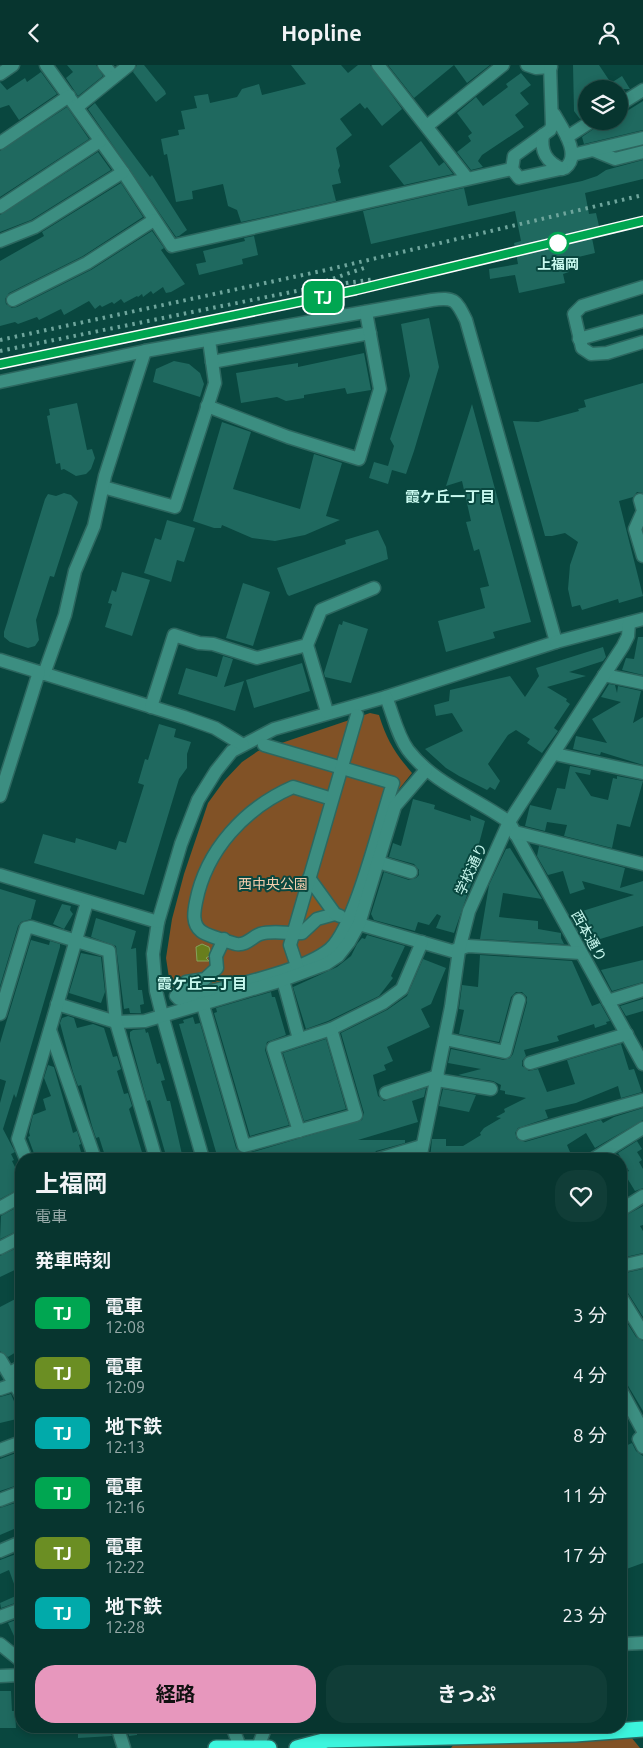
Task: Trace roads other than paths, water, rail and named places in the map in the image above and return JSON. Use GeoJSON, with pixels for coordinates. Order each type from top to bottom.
{"type":"FeatureCollection","features":[{"type":"Feature","properties":{"kind":"highway"},"geometry":{"type":"LineString","coordinates":[[627,1730],[643,1729]]}},
{"type":"Feature","properties":{"kind":"highway"},"geometry":{"type":"LineString","coordinates":[[297,1748],[327,1740],[598,1733]]}},
{"type":"Feature","properties":{"kind":"highway"},"geometry":{"type":"LineString","coordinates":[[446,1748],[456,1736]]}},
{"type":"Feature","properties":{"kind":"highway"},"geometry":{"type":"LineString","coordinates":[[216,1748],[269,1748]]}},
{"type":"Feature","properties":{"kind":"street"},"geometry":{"type":"LineString","coordinates":[[0,74],[13,65]]}},
{"type":"Feature","properties":{"kind":"street"},"geometry":{"type":"LineString","coordinates":[[46,65],[123,172],[172,246],[466,177],[512,169]]}},
{"type":"Feature","properties":{"kind":"street"},"geometry":{"type":"LineString","coordinates":[[104,65],[114,77]]}},
{"type":"Feature","properties":{"kind":"street"},"geometry":{"type":"LineString","coordinates":[[77,107],[129,65]]}},
{"type":"Feature","properties":{"kind":"street"},"geometry":{"type":"LineString","coordinates":[[378,65],[466,177]]}},
{"type":"Feature","properties":{"kind":"street"},"geometry":{"type":"LineString","coordinates":[[427,126],[503,65]]}},
{"type":"Feature","properties":{"kind":"street"},"geometry":{"type":"LineString","coordinates":[[527,65],[536,68],[550,66],[554,114],[566,135],[572,155],[570,163],[562,169],[523,179],[515,175],[512,169],[514,156],[547,133],[559,129],[566,135]]}},
{"type":"Feature","properties":{"kind":"street"},"geometry":{"type":"LineString","coordinates":[[628,99],[643,90]]}},
{"type":"Feature","properties":{"kind":"street"},"geometry":{"type":"LineString","coordinates":[[0,143],[69,95]]}},
{"type":"Feature","properties":{"kind":"street"},"geometry":{"type":"LineString","coordinates":[[554,114],[542,145],[549,161],[562,169]]}},
{"type":"Feature","properties":{"kind":"street"},"geometry":{"type":"LineString","coordinates":[[566,135],[578,129]]}},
{"type":"Feature","properties":{"kind":"street"},"geometry":{"type":"LineString","coordinates":[[572,155],[643,139]]}},
{"type":"Feature","properties":{"kind":"street"},"geometry":{"type":"LineString","coordinates":[[0,207],[100,141]]}},
{"type":"Feature","properties":{"kind":"street"},"geometry":{"type":"LineString","coordinates":[[593,150],[615,159],[643,152]]}},
{"type":"Feature","properties":{"kind":"street"},"geometry":{"type":"LineString","coordinates":[[0,241],[35,227],[123,172]]}},
{"type":"Feature","properties":{"kind":"street"},"geometry":{"type":"LineString","coordinates":[[13,300],[88,263],[154,220]]}},
{"type":"Feature","properties":{"kind":"street"},"geometry":{"type":"LineString","coordinates":[[643,287],[582,306],[574,314],[574,322],[579,339],[586,351],[598,355],[643,342]]}},
{"type":"Feature","properties":{"kind":"street"},"geometry":{"type":"LineString","coordinates":[[0,382],[145,351],[366,312],[446,298],[457,302],[466,320],[556,642]]}},
{"type":"Feature","properties":{"kind":"street"},"geometry":{"type":"LineString","coordinates":[[207,407],[288,437],[359,459],[380,389],[366,312]]}},
{"type":"Feature","properties":{"kind":"street"},"geometry":{"type":"LineString","coordinates":[[579,339],[643,321]]}},
{"type":"Feature","properties":{"kind":"street"},"geometry":{"type":"LineString","coordinates":[[212,362],[370,333]]}},
{"type":"Feature","properties":{"kind":"street"},"geometry":{"type":"LineString","coordinates":[[104,487],[175,507],[214,383],[209,340]]}},
{"type":"Feature","properties":{"kind":"street"},"geometry":{"type":"LineString","coordinates":[[0,796],[42,673],[65,615],[75,571],[94,526],[145,351]]}},
{"type":"Feature","properties":{"kind":"street"},"geometry":{"type":"LineString","coordinates":[[640,500],[643,511],[635,529],[643,556]]}},
{"type":"Feature","properties":{"kind":"street"},"geometry":{"type":"LineString","coordinates":[[327,713],[307,645],[321,610],[374,588]]}},
{"type":"Feature","properties":{"kind":"street"},"geometry":{"type":"LineString","coordinates":[[201,1153],[156,991],[153,954],[158,922],[181,844],[198,800],[216,771],[232,751],[274,729],[386,697],[556,642],[643,619]]}},
{"type":"Feature","properties":{"kind":"street","name":"学校通り"},"geometry":{"type":"LineString","coordinates":[[421,1153],[445,1039],[459,950],[468,911],[510,822],[623,646],[628,636],[629,623]]}},
{"type":"Feature","properties":{"kind":"street"},"geometry":{"type":"LineString","coordinates":[[151,707],[174,635],[200,643],[213,644],[257,658],[307,645]]}},
{"type":"Feature","properties":{"kind":"street"},"geometry":{"type":"LineString","coordinates":[[0,660],[215,728],[243,745]]}},
{"type":"Feature","properties":{"kind":"street"},"geometry":{"type":"LineString","coordinates":[[604,675],[643,683]]}},
{"type":"Feature","properties":{"kind":"street"},"geometry":{"type":"LineString","coordinates":[[386,697],[407,749],[426,771],[478,800],[510,822]]}},
{"type":"Feature","properties":{"kind":"street"},"geometry":{"type":"LineString","coordinates":[[297,966],[290,945],[357,715]]}},
{"type":"Feature","properties":{"kind":"street"},"geometry":{"type":"LineString","coordinates":[[57,1004],[116,1022],[145,1021],[202,1002],[283,980],[326,964],[338,956],[349,942],[393,783],[264,745]]}},
{"type":"Feature","properties":{"kind":"street"},"geometry":{"type":"LineString","coordinates":[[555,754],[643,773]]}},
{"type":"Feature","properties":{"kind":"street"},"geometry":{"type":"LineString","coordinates":[[224,939],[216,956],[217,969],[205,979],[186,982],[176,996],[179,999],[297,966],[321,955],[332,947],[354,921],[378,862],[395,806],[426,771]]}},
{"type":"Feature","properties":{"kind":"street"},"geometry":{"type":"LineString","coordinates":[[332,799],[293,787],[257,807],[230,833],[205,870],[194,913],[195,924],[201,931],[243,944],[259,934],[302,933],[317,919],[335,914]]}},
{"type":"Feature","properties":{"kind":"street","name":"西本通り"},"geometry":{"type":"LineString","coordinates":[[510,822],[515,835],[643,1064]]}},
{"type":"Feature","properties":{"kind":"street"},"geometry":{"type":"LineString","coordinates":[[515,835],[519,833],[643,864]]}},
{"type":"Feature","properties":{"kind":"street"},"geometry":{"type":"LineString","coordinates":[[378,862],[411,872]]}},
{"type":"Feature","properties":{"kind":"street"},"geometry":{"type":"LineString","coordinates":[[0,875],[158,922]]}},
{"type":"Feature","properties":{"kind":"street"},"geometry":{"type":"LineString","coordinates":[[309,877],[335,914],[452,951],[468,946],[581,953]]}},
{"type":"Feature","properties":{"kind":"street"},"geometry":{"type":"LineString","coordinates":[[24,1153],[18,1139],[86,902]]}},
{"type":"Feature","properties":{"kind":"street"},"geometry":{"type":"LineString","coordinates":[[0,1014],[26,928],[31,927],[108,951],[116,1022],[154,1153]]}},
{"type":"Feature","properties":{"kind":"street"},"geometry":{"type":"LineString","coordinates":[[299,1131],[273,1048],[331,1029],[383,1003],[402,989],[422,942]]}},
{"type":"Feature","properties":{"kind":"street"},"geometry":{"type":"LineString","coordinates":[[283,980],[299,1039]]}},
{"type":"Feature","properties":{"kind":"street"},"geometry":{"type":"LineString","coordinates":[[608,1001],[643,990]]}},
{"type":"Feature","properties":{"kind":"street"},"geometry":{"type":"LineString","coordinates":[[445,1039],[505,1052],[519,1000]]}},
{"type":"Feature","properties":{"kind":"street"},"geometry":{"type":"LineString","coordinates":[[202,1002],[244,1146],[356,1115],[331,1029]]}},
{"type":"Feature","properties":{"kind":"street"},"geometry":{"type":"LineString","coordinates":[[50,1030],[92,1153]]}},
{"type":"Feature","properties":{"kind":"street"},"geometry":{"type":"LineString","coordinates":[[530,1063],[627,1034]]}},
{"type":"Feature","properties":{"kind":"street"},"geometry":{"type":"LineString","coordinates":[[386,1093],[437,1078],[492,1089]]}},
{"type":"Feature","properties":{"kind":"street"},"geometry":{"type":"LineString","coordinates":[[523,1134],[643,1100]]}},
{"type":"Feature","properties":{"kind":"street"},"geometry":{"type":"LineString","coordinates":[[603,1153],[643,1128]]}},
{"type":"Feature","properties":{"kind":"street"},"geometry":{"type":"LineString","coordinates":[[627,1206],[643,1196]]}},
{"type":"Feature","properties":{"kind":"street"},"geometry":{"type":"LineString","coordinates":[[0,1208],[15,1199]]}},
{"type":"Feature","properties":{"kind":"street"},"geometry":{"type":"LineString","coordinates":[[0,1248],[15,1240]]}},
{"type":"Feature","properties":{"kind":"street"},"geometry":{"type":"LineString","coordinates":[[627,1265],[643,1261]]}},
{"type":"Feature","properties":{"kind":"street"},"geometry":{"type":"LineString","coordinates":[[627,1307],[643,1333]]}},
{"type":"Feature","properties":{"kind":"street"},"geometry":{"type":"LineString","coordinates":[[0,1359],[15,1384],[0,1389]]}},
{"type":"Feature","properties":{"kind":"street"},"geometry":{"type":"LineString","coordinates":[[627,1401],[643,1431]]}},
{"type":"Feature","properties":{"kind":"street"},"geometry":{"type":"LineString","coordinates":[[643,1435],[639,1439],[643,1447]]}},
{"type":"Feature","properties":{"kind":"street"},"geometry":{"type":"LineString","coordinates":[[0,1450],[15,1444]]}},
{"type":"Feature","properties":{"kind":"street"},"geometry":{"type":"LineString","coordinates":[[0,1500],[15,1494]]}},
{"type":"Feature","properties":{"kind":"street"},"geometry":{"type":"LineString","coordinates":[[0,1551],[15,1545]]}},
{"type":"Feature","properties":{"kind":"street"},"geometry":{"type":"LineString","coordinates":[[0,1617],[15,1611]]}},
{"type":"Feature","properties":{"kind":"street"},"geometry":{"type":"LineString","coordinates":[[627,1644],[643,1643]]}},
{"type":"Feature","properties":{"kind":"street"},"geometry":{"type":"LineString","coordinates":[[0,1645],[15,1656]]}},
{"type":"Feature","properties":{"kind":"street"},"geometry":{"type":"LineString","coordinates":[[0,1676],[15,1675]]}},
{"type":"Feature","properties":{"kind":"street"},"geometry":{"type":"LineString","coordinates":[[119,1733],[124,1748]]}},
{"type":"Feature","properties":{"kind":"street"},"geometry":{"type":"LineString","coordinates":[[235,1733],[240,1747]]}},
{"type":"Feature","properties":{"kind":"street"},"geometry":{"type":"LineString","coordinates":[[258,1747],[263,1733]]}},
{"type":"Feature","properties":{"kind":"railway"},"geometry":{"type":"LineString","coordinates":[[0,340],[326,270],[643,195]]}},
{"type":"Feature","properties":{"kind":"railway"},"geometry":{"type":"LineString","coordinates":[[0,364],[373,286],[643,221]]}},
{"type":"Feature","properties":{"kind":"railway"},"geometry":{"type":"LineString","coordinates":[[326,281],[367,267]]}},
{"type":"Feature","properties":{"kind":"railway"},"geometry":{"type":"LineString","coordinates":[[0,351],[311,288],[375,279]]}},
{"type":"Feature","properties":{"kind":"train","name":"TJ"},"geometry":{"type":"LineString","coordinates":[[0,364],[356,290],[555,244],[643,221]]}},
{"type":"Feature","properties":{"kind":"place","name":"上福岡"},"geometry":{"type":"Point","coordinates":[558,243]}},
{"type":"Feature","properties":{"kind":"district","name":"霞ケ丘一丁目"},"geometry":{"type":"Point","coordinates":[450,496]}},
{"type":"Feature","properties":{"kind":"district","name":"霞ケ丘二丁目"},"geometry":{"type":"Point","coordinates":[202,983]}},
{"type":"Feature","properties":{"kind":"park label","name":"西中央公園"},"geometry":{"type":"Point","coordinates":[273,884]}}]}
